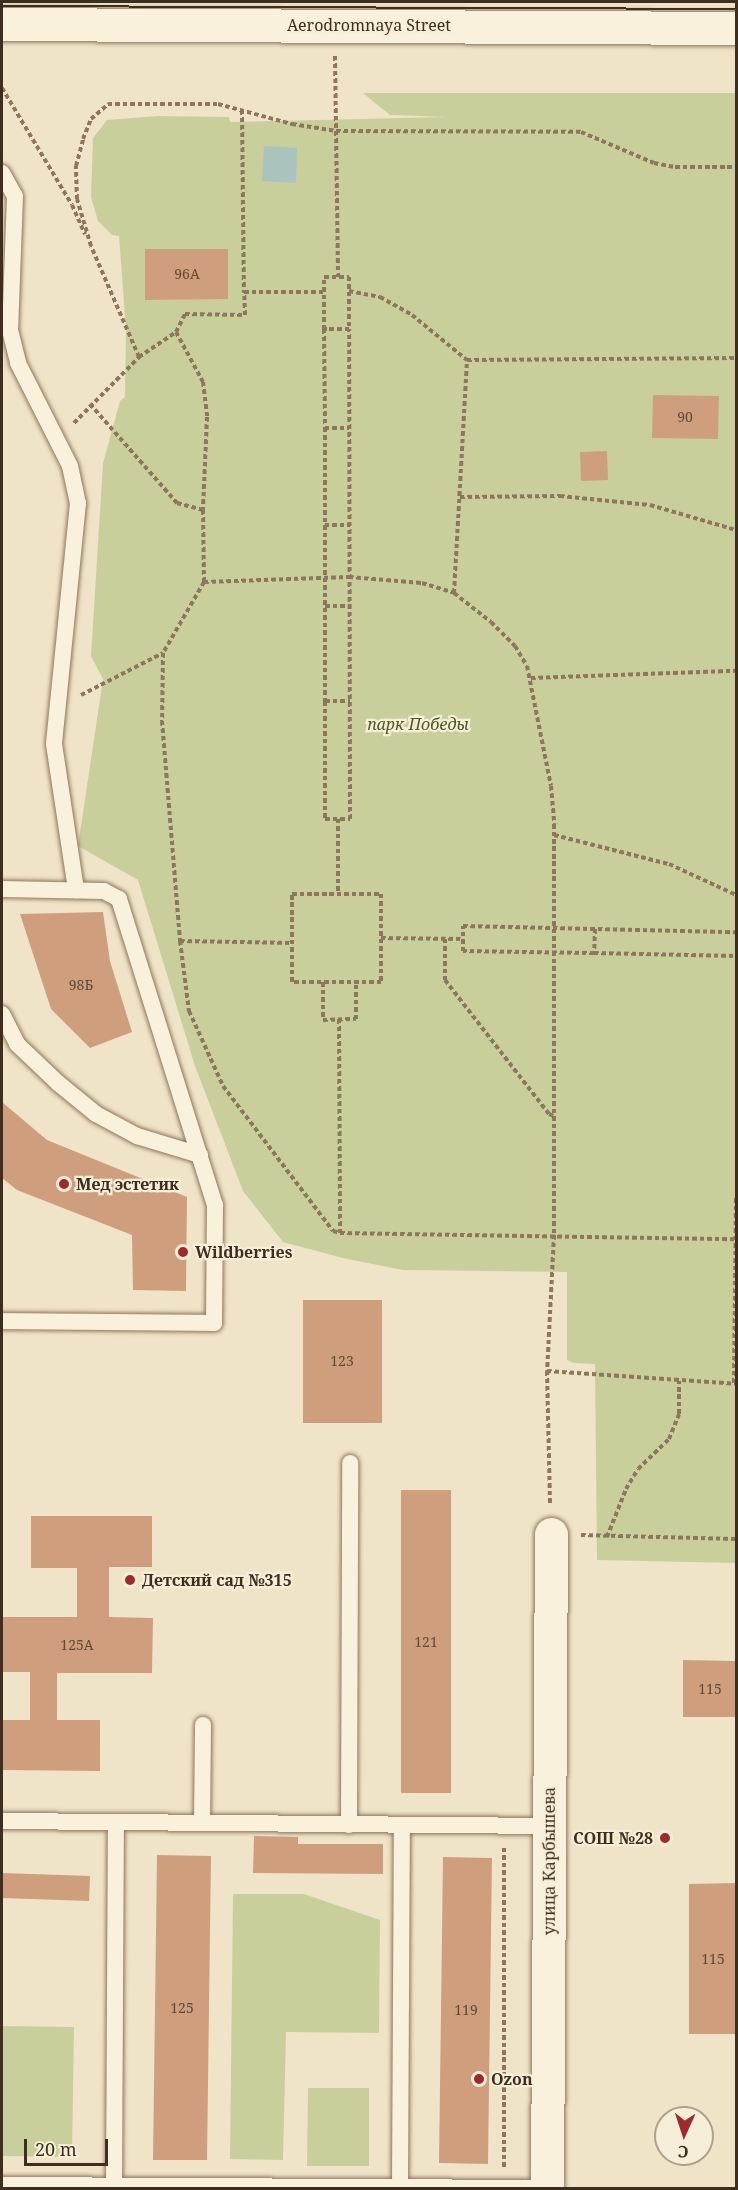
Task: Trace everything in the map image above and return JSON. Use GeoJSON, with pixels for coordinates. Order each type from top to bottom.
{"type":"FeatureCollection","features":[{"type":"Feature","properties":{"kind":"main road","name":"Aerodromnaya Street"},"geometry":{"type":"LineString","coordinates":[[2,24],[736,28]]}},
{"type":"Feature","properties":{"kind":"main road","name":"улица Карбышева"},"geometry":{"type":"LineString","coordinates":[[547,2188],[551,1534]]}},
{"type":"Feature","properties":{"kind":"lane"},"geometry":{"type":"LineString","coordinates":[[2,173],[15,195],[10,330],[18,363],[70,466],[78,502],[54,744],[76,890]]}},
{"type":"Feature","properties":{"kind":"lane"},"geometry":{"type":"LineString","coordinates":[[2,889],[104,891],[119,899],[215,1205],[214,1323],[2,1321]]}},
{"type":"Feature","properties":{"kind":"lane"},"geometry":{"type":"LineString","coordinates":[[2,1014],[17,1044],[58,1083],[96,1114],[137,1136],[200,1155]]}},
{"type":"Feature","properties":{"kind":"lane"},"geometry":{"type":"LineString","coordinates":[[349,1825],[350,1463]]}},
{"type":"Feature","properties":{"kind":"lane"},"geometry":{"type":"LineString","coordinates":[[202,1823],[203,1725]]}},
{"type":"Feature","properties":{"kind":"lane"},"geometry":{"type":"LineString","coordinates":[[2,1821],[549,1826]]}},
{"type":"Feature","properties":{"kind":"lane"},"geometry":{"type":"LineString","coordinates":[[114,2186],[116,1823]]}},
{"type":"Feature","properties":{"kind":"lane"},"geometry":{"type":"LineString","coordinates":[[400,2187],[402,1826]]}},
{"type":"Feature","properties":{"kind":"lane"},"geometry":{"type":"LineString","coordinates":[[2,2185],[547,2188]]}},
{"type":"Feature","properties":{"kind":"path"},"geometry":{"type":"LineString","coordinates":[[335,56],[338,277]]}},
{"type":"Feature","properties":{"kind":"path"},"geometry":{"type":"LineString","coordinates":[[2,88],[72,205],[139,357]]}},
{"type":"Feature","properties":{"kind":"path"},"geometry":{"type":"LineString","coordinates":[[91,246],[77,199],[76,166],[91,119],[108,104],[218,104],[292,124],[336,131],[581,132],[654,163],[675,167],[736,167]]}},
{"type":"Feature","properties":{"kind":"path"},"geometry":{"type":"LineString","coordinates":[[57,441],[90,404],[139,357],[176,332],[185,314],[245,315],[242,110]]}},
{"type":"Feature","properties":{"kind":"path"},"geometry":{"type":"LineString","coordinates":[[324,277],[349,277],[349,291],[350,819],[326,819],[324,277]]}},
{"type":"Feature","properties":{"kind":"path"},"geometry":{"type":"LineString","coordinates":[[349,291],[380,297],[412,315],[467,360],[736,358]]}},
{"type":"Feature","properties":{"kind":"path"},"geometry":{"type":"LineString","coordinates":[[244,292],[324,292]]}},
{"type":"Feature","properties":{"kind":"path"},"geometry":{"type":"LineString","coordinates":[[324,329],[349,329]]}},
{"type":"Feature","properties":{"kind":"path"},"geometry":{"type":"LineString","coordinates":[[176,332],[203,382],[207,417],[203,510],[204,582],[163,653],[162,721],[180,941],[189,1011],[223,1086],[333,1231],[340,1233],[736,1239]]}},
{"type":"Feature","properties":{"kind":"path"},"geometry":{"type":"LineString","coordinates":[[454,593],[467,360]]}},
{"type":"Feature","properties":{"kind":"path"},"geometry":{"type":"LineString","coordinates":[[90,404],[177,502],[203,510]]}},
{"type":"Feature","properties":{"kind":"path"},"geometry":{"type":"LineString","coordinates":[[325,428],[349,428]]}},
{"type":"Feature","properties":{"kind":"path"},"geometry":{"type":"LineString","coordinates":[[460,497],[560,496],[650,505],[736,530]]}},
{"type":"Feature","properties":{"kind":"path"},"geometry":{"type":"LineString","coordinates":[[325,525],[349,525]]}},
{"type":"Feature","properties":{"kind":"path"},"geometry":{"type":"LineString","coordinates":[[204,582],[349,577],[422,583],[454,593],[491,622],[515,646],[531,678],[551,786],[554,835],[554,1235],[547,1371],[551,1534],[736,1539]]}},
{"type":"Feature","properties":{"kind":"path"},"geometry":{"type":"LineString","coordinates":[[325,606],[350,606]]}},
{"type":"Feature","properties":{"kind":"path"},"geometry":{"type":"LineString","coordinates":[[57,708],[163,653]]}},
{"type":"Feature","properties":{"kind":"path"},"geometry":{"type":"LineString","coordinates":[[531,678],[736,671]]}},
{"type":"Feature","properties":{"kind":"path"},"geometry":{"type":"LineString","coordinates":[[325,701],[350,701]]}},
{"type":"Feature","properties":{"kind":"path"},"geometry":{"type":"LineString","coordinates":[[338,819],[338,894]]}},
{"type":"Feature","properties":{"kind":"path"},"geometry":{"type":"LineString","coordinates":[[554,835],[669,864],[736,896]]}},
{"type":"Feature","properties":{"kind":"path"},"geometry":{"type":"LineString","coordinates":[[292,894],[338,894],[381,894],[381,982],[292,982],[292,894]]}},
{"type":"Feature","properties":{"kind":"path"},"geometry":{"type":"LineString","coordinates":[[736,932],[463,926],[462,951],[736,956]]}},
{"type":"Feature","properties":{"kind":"path"},"geometry":{"type":"LineString","coordinates":[[594,953],[595,929]]}},
{"type":"Feature","properties":{"kind":"path"},"geometry":{"type":"LineString","coordinates":[[381,938],[463,939]]}},
{"type":"Feature","properties":{"kind":"path"},"geometry":{"type":"LineString","coordinates":[[445,939],[445,980],[549,1114],[554,1116]]}},
{"type":"Feature","properties":{"kind":"path"},"geometry":{"type":"LineString","coordinates":[[180,941],[292,943]]}},
{"type":"Feature","properties":{"kind":"path"},"geometry":{"type":"LineString","coordinates":[[323,982],[323,1020],[357,1019],[356,982]]}},
{"type":"Feature","properties":{"kind":"path"},"geometry":{"type":"LineString","coordinates":[[339,1019],[340,1233]]}},
{"type":"Feature","properties":{"kind":"path"},"geometry":{"type":"LineString","coordinates":[[547,1371],[735,1383],[736,1197]]}},
{"type":"Feature","properties":{"kind":"path"},"geometry":{"type":"LineString","coordinates":[[607,1537],[626,1489],[638,1469],[669,1439],[679,1414],[679,1381]]}},
{"type":"Feature","properties":{"kind":"path"},"geometry":{"type":"LineString","coordinates":[[504,1827],[504,2188]]}},
{"type":"Feature","properties":{"kind":"green space","name":"парк Победы"},"geometry":{"type":"Polygon","coordinates":[[[363,93],[736,93],[736,1563],[597,1560],[595,1364],[573,1363],[567,1360],[567,1272],[403,1270],[343,1258],[283,1242],[243,1191],[195,1066],[138,880],[78,846],[103,679],[91,656],[103,463],[120,401],[125,397],[126,330],[119,236],[112,235],[98,221],[91,197],[93,138],[107,120],[158,116],[229,117],[230,122],[447,117],[390,115],[363,93]]]}},
{"type":"Feature","properties":{"kind":"green space"},"geometry":{"type":"Polygon","coordinates":[[[233,1894],[304,1894],[380,1920],[379,2033],[286,2032],[283,2160],[230,2159],[233,1894]]]}},
{"type":"Feature","properties":{"kind":"green space"},"geometry":{"type":"Polygon","coordinates":[[[2,2026],[74,2027],[72,2157],[2,2156],[2,2026]]]}},
{"type":"Feature","properties":{"kind":"green space"},"geometry":{"type":"Polygon","coordinates":[[[308,2088],[369,2088],[369,2166],[307,2166],[308,2088]]]}},
{"type":"Feature","properties":{"kind":"water"},"geometry":{"type":"Polygon","coordinates":[[[264,146],[297,148],[296,183],[262,181],[264,146]]]}},
{"type":"Feature","properties":{"kind":"building"},"geometry":{"type":"Polygon","coordinates":[[[145,249],[228,249],[228,299],[145,300],[145,249]]]}},
{"type":"Feature","properties":{"kind":"building"},"geometry":{"type":"Polygon","coordinates":[[[653,395],[719,396],[718,439],[652,438],[653,395]]]}},
{"type":"Feature","properties":{"kind":"building"},"geometry":{"type":"Polygon","coordinates":[[[607,451],[608,480],[581,481],[580,452],[607,451]]]}},
{"type":"Feature","properties":{"kind":"building"},"geometry":{"type":"Polygon","coordinates":[[[103,912],[110,961],[132,1032],[90,1048],[51,1009],[20,914],[103,912]]]}},
{"type":"Feature","properties":{"kind":"building"},"geometry":{"type":"Polygon","coordinates":[[[2,1102],[47,1140],[187,1197],[186,1291],[133,1290],[132,1235],[17,1190],[2,1178],[2,1102]]]}},
{"type":"Feature","properties":{"kind":"building"},"geometry":{"type":"Polygon","coordinates":[[[303,1300],[382,1300],[382,1423],[303,1423],[303,1300]]]}},
{"type":"Feature","properties":{"kind":"building"},"geometry":{"type":"Polygon","coordinates":[[[401,1490],[451,1490],[451,1793],[401,1793],[401,1490]]]}},
{"type":"Feature","properties":{"kind":"building"},"geometry":{"type":"Polygon","coordinates":[[[31,1516],[152,1516],[152,1567],[109,1567],[109,1617],[153,1618],[152,1673],[57,1673],[57,1720],[100,1720],[100,1771],[2,1770],[2,1720],[30,1720],[30,1672],[2,1672],[2,1617],[77,1617],[77,1568],[31,1568],[31,1516]]]}},
{"type":"Feature","properties":{"kind":"building"},"geometry":{"type":"Polygon","coordinates":[[[683,1660],[736,1661],[736,1717],[683,1717],[683,1660]]]}},
{"type":"Feature","properties":{"kind":"building"},"geometry":{"type":"Polygon","coordinates":[[[254,1836],[298,1837],[298,1844],[383,1844],[383,1874],[253,1873],[254,1836]]]}},
{"type":"Feature","properties":{"kind":"building"},"geometry":{"type":"Polygon","coordinates":[[[157,1855],[211,1856],[207,2160],[153,2160],[157,1855]]]}},
{"type":"Feature","properties":{"kind":"building"},"geometry":{"type":"Polygon","coordinates":[[[443,1857],[492,1858],[488,2164],[439,2163],[443,1857]]]}},
{"type":"Feature","properties":{"kind":"building"},"geometry":{"type":"Polygon","coordinates":[[[2,1873],[90,1876],[89,1901],[2,1898],[2,1873]]]}},
{"type":"Feature","properties":{"kind":"building"},"geometry":{"type":"Polygon","coordinates":[[[736,1883],[736,2034],[689,2034],[689,1884],[736,1883]]]}},
{"type":"Feature","properties":{"kind":"tram line"},"geometry":{"type":"LineString","coordinates":[[2,6],[736,9]]}},
{"type":"Feature","properties":{"kind":"place","name":"Мед эстетик"},"geometry":{"type":"Point","coordinates":[64,1184]}},
{"type":"Feature","properties":{"kind":"place","name":"Wildberries"},"geometry":{"type":"Point","coordinates":[183,1252]}},
{"type":"Feature","properties":{"kind":"place","name":"Детский сад №315"},"geometry":{"type":"Point","coordinates":[130,1580]}},
{"type":"Feature","properties":{"kind":"place","name":"СОШ №28"},"geometry":{"type":"Point","coordinates":[665,1838]}},
{"type":"Feature","properties":{"kind":"place","name":"Ozon"},"geometry":{"type":"Point","coordinates":[479,2079]}}]}
